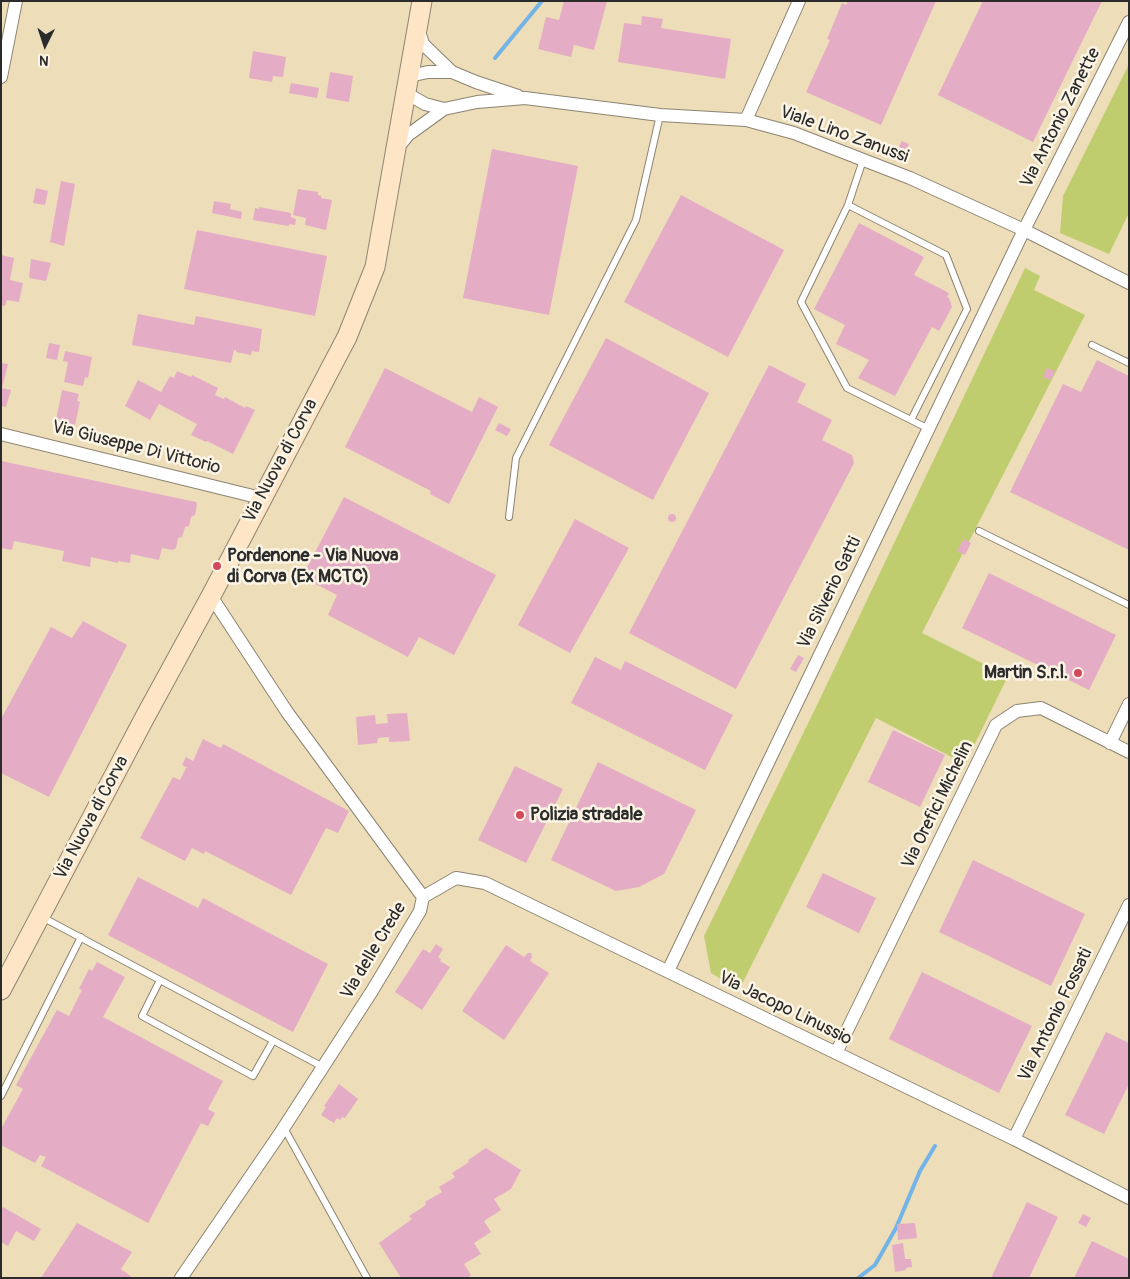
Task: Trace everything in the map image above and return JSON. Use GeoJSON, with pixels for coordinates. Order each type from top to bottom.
{"type":"FeatureCollection","features":[{"type":"Feature","properties":{"kind":"main road","name":"Via Nuova di Corva"},"geometry":{"type":"LineString","coordinates":[[1,990],[211,596],[346,337],[375,267],[422,1]]}},
{"type":"Feature","properties":{"kind":"street"},"geometry":{"type":"LineString","coordinates":[[1,77],[16,1]]}},
{"type":"Feature","properties":{"kind":"street"},"geometry":{"type":"LineString","coordinates":[[746,120],[799,1]]}},
{"type":"Feature","properties":{"kind":"street","name":"Via Antonio Zanette"},"geometry":{"type":"LineString","coordinates":[[1024,230],[1129,22]]}},
{"type":"Feature","properties":{"kind":"street","name":"Viale Lino Zanussi"},"geometry":{"type":"LineString","coordinates":[[417,26],[422,44],[452,72],[476,82],[525,98],[660,115],[746,120],[794,133],[910,178],[1024,230],[1129,282]]}},
{"type":"Feature","properties":{"kind":"street","name":"Viale Lino Zanussi"},"geometry":{"type":"LineString","coordinates":[[444,109],[425,104],[408,85],[428,72],[452,72]]}},
{"type":"Feature","properties":{"kind":"street","name":"Viale Lino Zanussi"},"geometry":{"type":"LineString","coordinates":[[396,150],[408,135],[444,109],[477,102],[525,98]]}},
{"type":"Feature","properties":{"kind":"street","name":"Via Silverio Gatti"},"geometry":{"type":"LineString","coordinates":[[668,971],[1024,230]]}},
{"type":"Feature","properties":{"kind":"street","name":"Via Giuseppe Di Vittorio"},"geometry":{"type":"LineString","coordinates":[[1,434],[261,498]]}},
{"type":"Feature","properties":{"kind":"street","name":"Via delle Crede"},"geometry":{"type":"LineString","coordinates":[[181,1278],[284,1128],[372,991],[420,911],[423,897],[287,712],[211,596]]}},
{"type":"Feature","properties":{"kind":"street"},"geometry":{"type":"LineString","coordinates":[[1129,704],[1110,743],[1129,752]]}},
{"type":"Feature","properties":{"kind":"street","name":"Via Orefici Michelin"},"geometry":{"type":"LineString","coordinates":[[836,1053],[996,725],[1017,711],[1041,708],[1110,743]]}},
{"type":"Feature","properties":{"kind":"street","name":"Via Jacopo Linussio"},"geometry":{"type":"LineString","coordinates":[[423,897],[456,878],[485,883],[1014,1140],[1129,1198]]}},
{"type":"Feature","properties":{"kind":"street","name":"Via Antonio Fossati"},"geometry":{"type":"LineString","coordinates":[[1014,1140],[1129,905]]}},
{"type":"Feature","properties":{"kind":"lane"},"geometry":{"type":"LineString","coordinates":[[509,517],[516,458],[636,220],[660,115]]}},
{"type":"Feature","properties":{"kind":"lane"},"geometry":{"type":"LineString","coordinates":[[863,160],[848,204],[801,302],[847,388],[929,429]]}},
{"type":"Feature","properties":{"kind":"lane"},"geometry":{"type":"LineString","coordinates":[[848,204],[946,256],[967,309],[912,420]]}},
{"type":"Feature","properties":{"kind":"lane"},"geometry":{"type":"LineString","coordinates":[[1092,345],[1129,363]]}},
{"type":"Feature","properties":{"kind":"lane"},"geometry":{"type":"LineString","coordinates":[[979,532],[1129,605]]}},
{"type":"Feature","properties":{"kind":"lane"},"geometry":{"type":"LineString","coordinates":[[40,916],[323,1067]]}},
{"type":"Feature","properties":{"kind":"lane"},"geometry":{"type":"LineString","coordinates":[[1,1096],[80,937]]}},
{"type":"Feature","properties":{"kind":"lane"},"geometry":{"type":"LineString","coordinates":[[160,980],[142,1016],[253,1076],[273,1040]]}},
{"type":"Feature","properties":{"kind":"lane"},"geometry":{"type":"LineString","coordinates":[[284,1128],[366,1278]]}},
{"type":"Feature","properties":{"kind":"green space"},"geometry":{"type":"Polygon","coordinates":[[[1129,64],[1129,213],[1109,254],[1060,233],[1063,196],[1129,64]]]}},
{"type":"Feature","properties":{"kind":"green space"},"geometry":{"type":"Polygon","coordinates":[[[1025,268],[1040,276],[1034,290],[1085,315],[922,633],[1008,676],[965,764],[876,718],[739,990],[711,973],[704,936],[817,705],[1025,268]]]}},
{"type":"Feature","properties":{"kind":"building"},"geometry":{"type":"Polygon","coordinates":[[[564,1],[607,1],[594,50],[574,45],[571,57],[538,49],[546,17],[559,20],[564,1]]]}},
{"type":"Feature","properties":{"kind":"building"},"geometry":{"type":"Polygon","coordinates":[[[848,1],[936,1],[881,125],[806,92],[830,40],[827,39],[842,3],[846,5],[848,1]]]}},
{"type":"Feature","properties":{"kind":"building"},"geometry":{"type":"Polygon","coordinates":[[[983,1],[1102,1],[1033,142],[938,95],[983,1]]]}},
{"type":"Feature","properties":{"kind":"building"},"geometry":{"type":"Polygon","coordinates":[[[642,16],[663,19],[661,28],[731,39],[725,79],[618,62],[624,23],[641,25],[642,16]]]}},
{"type":"Feature","properties":{"kind":"building"},"geometry":{"type":"Polygon","coordinates":[[[253,51],[286,57],[283,77],[273,76],[272,82],[249,78],[253,51]]]}},
{"type":"Feature","properties":{"kind":"building"},"geometry":{"type":"Polygon","coordinates":[[[330,72],[353,76],[349,102],[326,98],[330,72]]]}},
{"type":"Feature","properties":{"kind":"building"},"geometry":{"type":"Polygon","coordinates":[[[291,83],[319,88],[317,98],[289,93],[291,83]]]}},
{"type":"Feature","properties":{"kind":"building"},"geometry":{"type":"Polygon","coordinates":[[[902,141],[909,144],[906,150],[899,147],[902,141]]]}},
{"type":"Feature","properties":{"kind":"building"},"geometry":{"type":"Polygon","coordinates":[[[492,149],[578,166],[549,315],[463,298],[492,149]]]}},
{"type":"Feature","properties":{"kind":"building"},"geometry":{"type":"Polygon","coordinates":[[[61,181],[75,184],[64,246],[50,242],[61,181]]]}},
{"type":"Feature","properties":{"kind":"building"},"geometry":{"type":"Polygon","coordinates":[[[36,188],[48,191],[45,205],[33,203],[36,188]]]}},
{"type":"Feature","properties":{"kind":"building"},"geometry":{"type":"Polygon","coordinates":[[[298,189],[318,192],[321,198],[332,200],[326,230],[305,225],[306,218],[293,215],[298,189]]]}},
{"type":"Feature","properties":{"kind":"building"},"geometry":{"type":"Polygon","coordinates":[[[681,195],[784,250],[728,357],[624,302],[681,195]]]}},
{"type":"Feature","properties":{"kind":"building"},"geometry":{"type":"Polygon","coordinates":[[[214,201],[231,204],[230,209],[242,212],[241,219],[212,213],[214,201]]]}},
{"type":"Feature","properties":{"kind":"building"},"geometry":{"type":"Polygon","coordinates":[[[259,207],[291,213],[291,217],[296,219],[295,225],[289,224],[289,226],[253,220],[255,208],[259,209],[259,207]]]}},
{"type":"Feature","properties":{"kind":"building"},"geometry":{"type":"Polygon","coordinates":[[[859,223],[924,257],[914,275],[949,293],[947,297],[952,307],[939,331],[932,327],[895,396],[858,378],[869,360],[836,344],[845,325],[814,309],[859,223]]]}},
{"type":"Feature","properties":{"kind":"building"},"geometry":{"type":"Polygon","coordinates":[[[197,230],[327,256],[315,316],[184,289],[197,230]]]}},
{"type":"Feature","properties":{"kind":"building"},"geometry":{"type":"Polygon","coordinates":[[[1,255],[14,258],[10,280],[23,283],[19,302],[7,300],[5,306],[1,305],[1,255]]]}},
{"type":"Feature","properties":{"kind":"building"},"geometry":{"type":"Polygon","coordinates":[[[31,259],[51,263],[46,281],[29,278],[31,259]]]}},
{"type":"Feature","properties":{"kind":"building"},"geometry":{"type":"Polygon","coordinates":[[[138,314],[194,325],[196,316],[262,329],[259,352],[252,351],[251,355],[234,350],[231,363],[132,345],[138,314]]]}},
{"type":"Feature","properties":{"kind":"building"},"geometry":{"type":"Polygon","coordinates":[[[606,338],[709,393],[653,500],[549,445],[606,338]]]}},
{"type":"Feature","properties":{"kind":"building"},"geometry":{"type":"Polygon","coordinates":[[[49,343],[60,345],[57,360],[46,358],[49,343]]]}},
{"type":"Feature","properties":{"kind":"building"},"geometry":{"type":"Polygon","coordinates":[[[65,351],[92,357],[88,378],[85,377],[83,386],[64,382],[68,362],[63,361],[65,351]]]}},
{"type":"Feature","properties":{"kind":"building"},"geometry":{"type":"Polygon","coordinates":[[[1097,360],[1129,376],[1129,550],[1010,492],[1063,384],[1081,392],[1097,360]]]}},
{"type":"Feature","properties":{"kind":"building"},"geometry":{"type":"Polygon","coordinates":[[[1,363],[8,364],[2,388],[11,390],[6,407],[1,406],[1,363]]]}},
{"type":"Feature","properties":{"kind":"building"},"geometry":{"type":"Polygon","coordinates":[[[769,365],[806,384],[797,402],[832,420],[822,440],[852,455],[854,463],[736,689],[629,633],[769,365]]]}},
{"type":"Feature","properties":{"kind":"building"},"geometry":{"type":"Polygon","coordinates":[[[385,368],[472,412],[479,397],[498,407],[449,504],[430,494],[431,491],[345,447],[385,368]]]}},
{"type":"Feature","properties":{"kind":"building"},"geometry":{"type":"Polygon","coordinates":[[[1047,368],[1055,371],[1051,380],[1043,377],[1047,368]]]}},
{"type":"Feature","properties":{"kind":"building"},"geometry":{"type":"Polygon","coordinates":[[[177,371],[191,377],[192,375],[218,388],[215,395],[224,399],[225,397],[245,408],[246,406],[255,410],[233,454],[191,435],[197,424],[159,404],[150,420],[125,406],[138,380],[161,392],[170,376],[174,378],[177,371]]]}},
{"type":"Feature","properties":{"kind":"building"},"geometry":{"type":"Polygon","coordinates":[[[62,390],[79,394],[77,401],[80,402],[75,425],[56,420],[62,390]]]}},
{"type":"Feature","properties":{"kind":"building"},"geometry":{"type":"Polygon","coordinates":[[[499,423],[511,429],[507,436],[495,430],[499,423]]]}},
{"type":"Feature","properties":{"kind":"building"},"geometry":{"type":"Polygon","coordinates":[[[1,461],[196,502],[195,515],[191,517],[189,526],[185,527],[182,537],[178,538],[176,548],[173,550],[162,548],[159,560],[131,554],[130,563],[118,561],[118,563],[91,557],[90,567],[62,561],[64,551],[14,541],[12,550],[1,548],[1,461]]]}},
{"type":"Feature","properties":{"kind":"building"},"geometry":{"type":"Polygon","coordinates":[[[344,497],[496,575],[454,655],[419,637],[408,657],[328,615],[337,595],[302,577],[344,497]]]}},
{"type":"Feature","properties":{"kind":"building"},"geometry":{"type":"Polygon","coordinates":[[[672,514],[676,518],[672,522],[668,518],[672,514]]]}},
{"type":"Feature","properties":{"kind":"building"},"geometry":{"type":"Polygon","coordinates":[[[575,519],[629,548],[570,653],[518,625],[575,519]]]}},
{"type":"Feature","properties":{"kind":"building"},"geometry":{"type":"Polygon","coordinates":[[[964,539],[971,543],[965,555],[957,551],[964,539]]]}},
{"type":"Feature","properties":{"kind":"building"},"geometry":{"type":"Polygon","coordinates":[[[989,573],[1116,635],[1089,690],[962,628],[989,573]]]}},
{"type":"Feature","properties":{"kind":"building"},"geometry":{"type":"Polygon","coordinates":[[[83,621],[127,645],[49,797],[1,773],[1,719],[51,627],[72,638],[83,621]]]}},
{"type":"Feature","properties":{"kind":"building"},"geometry":{"type":"Polygon","coordinates":[[[798,655],[804,658],[796,672],[790,669],[798,655]]]}},
{"type":"Feature","properties":{"kind":"building"},"geometry":{"type":"Polygon","coordinates":[[[595,657],[621,670],[625,661],[733,715],[705,770],[571,703],[595,657]]]}},
{"type":"Feature","properties":{"kind":"building"},"geometry":{"type":"Polygon","coordinates":[[[407,713],[410,741],[389,742],[389,737],[378,738],[377,743],[358,745],[356,717],[375,715],[376,724],[388,723],[387,714],[407,713]]]}},
{"type":"Feature","properties":{"kind":"building"},"geometry":{"type":"Polygon","coordinates":[[[893,730],[945,755],[920,807],[868,782],[893,730]]]}},
{"type":"Feature","properties":{"kind":"building"},"geometry":{"type":"Polygon","coordinates":[[[203,739],[221,748],[223,744],[349,811],[338,833],[326,828],[291,895],[205,851],[204,854],[192,848],[185,861],[140,838],[173,777],[180,780],[186,768],[188,768],[182,765],[186,757],[193,761],[203,739]]]}},
{"type":"Feature","properties":{"kind":"building"},"geometry":{"type":"Polygon","coordinates":[[[598,762],[696,810],[664,874],[639,887],[616,891],[551,860],[598,762]]]}},
{"type":"Feature","properties":{"kind":"building","name":"Polizia stradale"},"geometry":{"type":"Polygon","coordinates":[[[515,766],[563,789],[526,863],[478,840],[515,766]]]}},
{"type":"Feature","properties":{"kind":"building"},"geometry":{"type":"Polygon","coordinates":[[[973,860],[1085,914],[1051,986],[939,932],[973,860]]]}},
{"type":"Feature","properties":{"kind":"building"},"geometry":{"type":"Polygon","coordinates":[[[823,873],[876,898],[859,933],[806,907],[823,873]]]}},
{"type":"Feature","properties":{"kind":"building"},"geometry":{"type":"Polygon","coordinates":[[[138,877],[198,908],[203,898],[328,964],[293,1032],[108,935],[138,877]]]}},
{"type":"Feature","properties":{"kind":"building"},"geometry":{"type":"Polygon","coordinates":[[[436,944],[443,949],[438,957],[441,959],[440,961],[450,967],[422,1010],[395,992],[423,949],[430,953],[436,944]]]}},
{"type":"Feature","properties":{"kind":"building"},"geometry":{"type":"Polygon","coordinates":[[[506,945],[524,957],[531,953],[530,961],[549,973],[504,1040],[462,1011],[506,945]]]}},
{"type":"Feature","properties":{"kind":"building"},"geometry":{"type":"Polygon","coordinates":[[[97,962],[125,977],[103,1017],[223,1081],[208,1109],[215,1113],[208,1126],[201,1123],[148,1223],[41,1166],[46,1157],[40,1155],[35,1163],[1,1145],[1,1129],[23,1089],[16,1085],[57,1010],[69,1016],[82,990],[79,989],[89,969],[92,971],[97,962]]]}},
{"type":"Feature","properties":{"kind":"building"},"geometry":{"type":"Polygon","coordinates":[[[922,972],[1032,1026],[999,1093],[889,1039],[922,972]]]}},
{"type":"Feature","properties":{"kind":"building"},"geometry":{"type":"Polygon","coordinates":[[[1055,1001],[1063,1004],[1058,1013],[1051,1009],[1055,1001]]]}},
{"type":"Feature","properties":{"kind":"building"},"geometry":{"type":"Polygon","coordinates":[[[1106,1032],[1129,1043],[1129,1084],[1104,1134],[1065,1115],[1106,1032]]]}},
{"type":"Feature","properties":{"kind":"building"},"geometry":{"type":"Polygon","coordinates":[[[339,1084],[358,1099],[345,1118],[342,1117],[340,1120],[337,1118],[334,1123],[321,1115],[326,1107],[324,1106],[339,1084]]]}},
{"type":"Feature","properties":{"kind":"building"},"geometry":{"type":"Polygon","coordinates":[[[486,1148],[521,1170],[511,1189],[494,1199],[501,1210],[484,1221],[491,1232],[474,1243],[481,1254],[464,1264],[471,1275],[467,1278],[401,1278],[379,1243],[412,1219],[409,1216],[426,1205],[425,1202],[442,1192],[439,1187],[455,1177],[452,1173],[486,1148]]]}},
{"type":"Feature","properties":{"kind":"building"},"geometry":{"type":"Polygon","coordinates":[[[1027,1202],[1058,1217],[1029,1278],[991,1278],[1027,1202]]]}},
{"type":"Feature","properties":{"kind":"building"},"geometry":{"type":"Polygon","coordinates":[[[3,1207],[41,1229],[34,1241],[16,1231],[8,1246],[1,1242],[1,1210],[3,1207]]]}},
{"type":"Feature","properties":{"kind":"building"},"geometry":{"type":"Polygon","coordinates":[[[1083,1214],[1091,1218],[1086,1227],[1078,1223],[1083,1214]]]}},
{"type":"Feature","properties":{"kind":"building"},"geometry":{"type":"Polygon","coordinates":[[[77,1223],[132,1252],[121,1269],[133,1278],[41,1278],[77,1223]]]}},
{"type":"Feature","properties":{"kind":"building"},"geometry":{"type":"Polygon","coordinates":[[[915,1223],[917,1238],[898,1240],[897,1224],[915,1223]]]}},
{"type":"Feature","properties":{"kind":"building"},"geometry":{"type":"Polygon","coordinates":[[[1092,1241],[1129,1259],[1129,1278],[1074,1278],[1092,1241]]]}},
{"type":"Feature","properties":{"kind":"building"},"geometry":{"type":"Polygon","coordinates":[[[903,1243],[905,1259],[911,1259],[912,1267],[895,1272],[892,1245],[903,1243]]]}},
{"type":"Feature","properties":{"kind":"waterway"},"geometry":{"type":"LineString","coordinates":[[495,58],[542,1]]}},
{"type":"Feature","properties":{"kind":"waterway"},"geometry":{"type":"LineString","coordinates":[[858,1278],[875,1265],[896,1228],[920,1171],[935,1146]]}},
{"type":"Feature","properties":{"kind":"place","name":"Pordenone - Via Nuova di Corva (Ex MCTC)"},"geometry":{"type":"Point","coordinates":[217,566]}},
{"type":"Feature","properties":{"kind":"place","name":"Martin S.r.l."},"geometry":{"type":"Point","coordinates":[1078,673]}},
{"type":"Feature","properties":{"kind":"place","name":"Polizia stradale"},"geometry":{"type":"Point","coordinates":[520,815]}}]}
